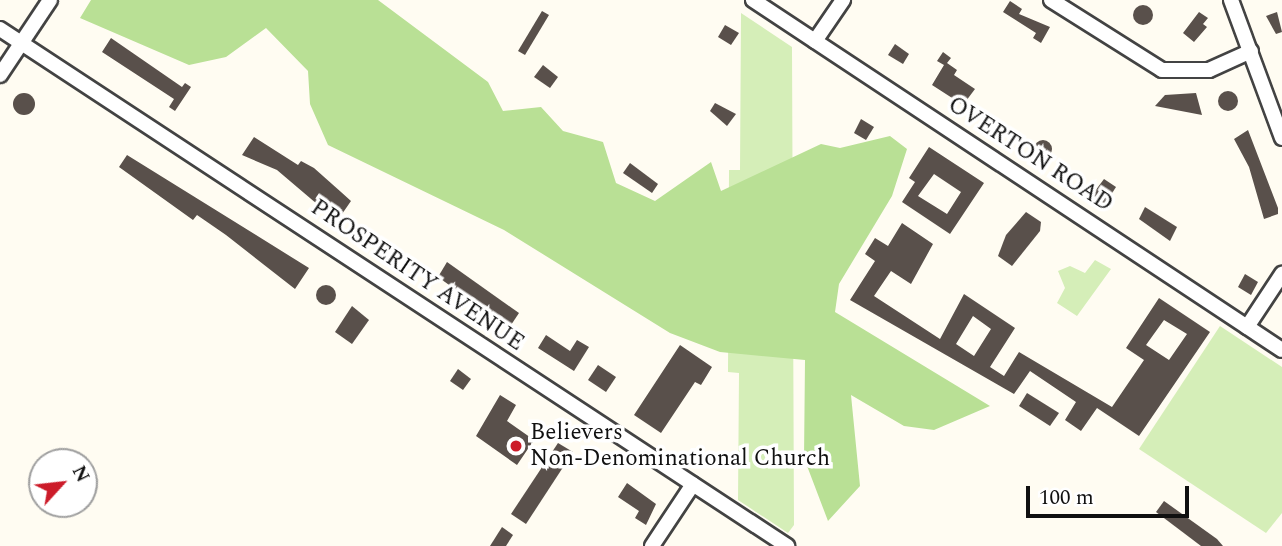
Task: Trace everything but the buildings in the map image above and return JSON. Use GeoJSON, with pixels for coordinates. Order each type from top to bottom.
{"type":"FeatureCollection","features":[{"type":"Feature","properties":{"kind":"street"},"geometry":{"type":"LineString","coordinates":[[0,75],[50,0]]}},
{"type":"Feature","properties":{"kind":"street","name":"OVERTON ROAD"},"geometry":{"type":"LineString","coordinates":[[752,0],[1282,350]]}},
{"type":"Feature","properties":{"kind":"street"},"geometry":{"type":"LineString","coordinates":[[816,41],[843,0]]}},
{"type":"Feature","properties":{"kind":"street"},"geometry":{"type":"LineString","coordinates":[[1051,0],[1162,70],[1209,70],[1251,51]]}},
{"type":"Feature","properties":{"kind":"street"},"geometry":{"type":"LineString","coordinates":[[1231,0],[1282,138]]}},
{"type":"Feature","properties":{"kind":"street","name":"PROSPERITY AVENUE"},"geometry":{"type":"LineString","coordinates":[[0,29],[787,546]]}},
{"type":"Feature","properties":{"kind":"street"},"geometry":{"type":"LineString","coordinates":[[1247,327],[1282,274]]}},
{"type":"Feature","properties":{"kind":"street"},"geometry":{"type":"LineString","coordinates":[[652,546],[693,484]]}},
{"type":"Feature","properties":{"kind":"green space"},"geometry":{"type":"Polygon","coordinates":[[[91,0],[378,0],[488,82],[503,111],[541,107],[563,131],[603,142],[616,183],[655,201],[711,162],[721,191],[821,144],[840,148],[890,136],[907,149],[892,196],[839,284],[835,312],[990,406],[934,430],[904,426],[851,395],[860,486],[828,521],[804,458],[805,360],[720,352],[670,333],[504,230],[328,145],[310,104],[308,71],[266,28],[226,57],[189,65],[80,18],[91,0]]]}},
{"type":"Feature","properties":{"kind":"green space"},"geometry":{"type":"Polygon","coordinates":[[[741,13],[792,47],[794,525],[788,533],[738,500],[739,373],[728,372],[729,170],[740,170],[741,13]]]}},
{"type":"Feature","properties":{"kind":"green space"},"geometry":{"type":"Polygon","coordinates":[[[1095,260],[1111,269],[1077,316],[1057,303],[1065,288],[1058,271],[1070,266],[1085,273],[1095,260]]]}},
{"type":"Feature","properties":{"kind":"green space"},"geometry":{"type":"Polygon","coordinates":[[[1220,326],[1282,367],[1282,513],[1266,533],[1139,449],[1220,326]]]}},
{"type":"Feature","properties":{"kind":"place","name":"Believers Non-Denominational Church"},"geometry":{"type":"Point","coordinates":[516,446]}}]}
